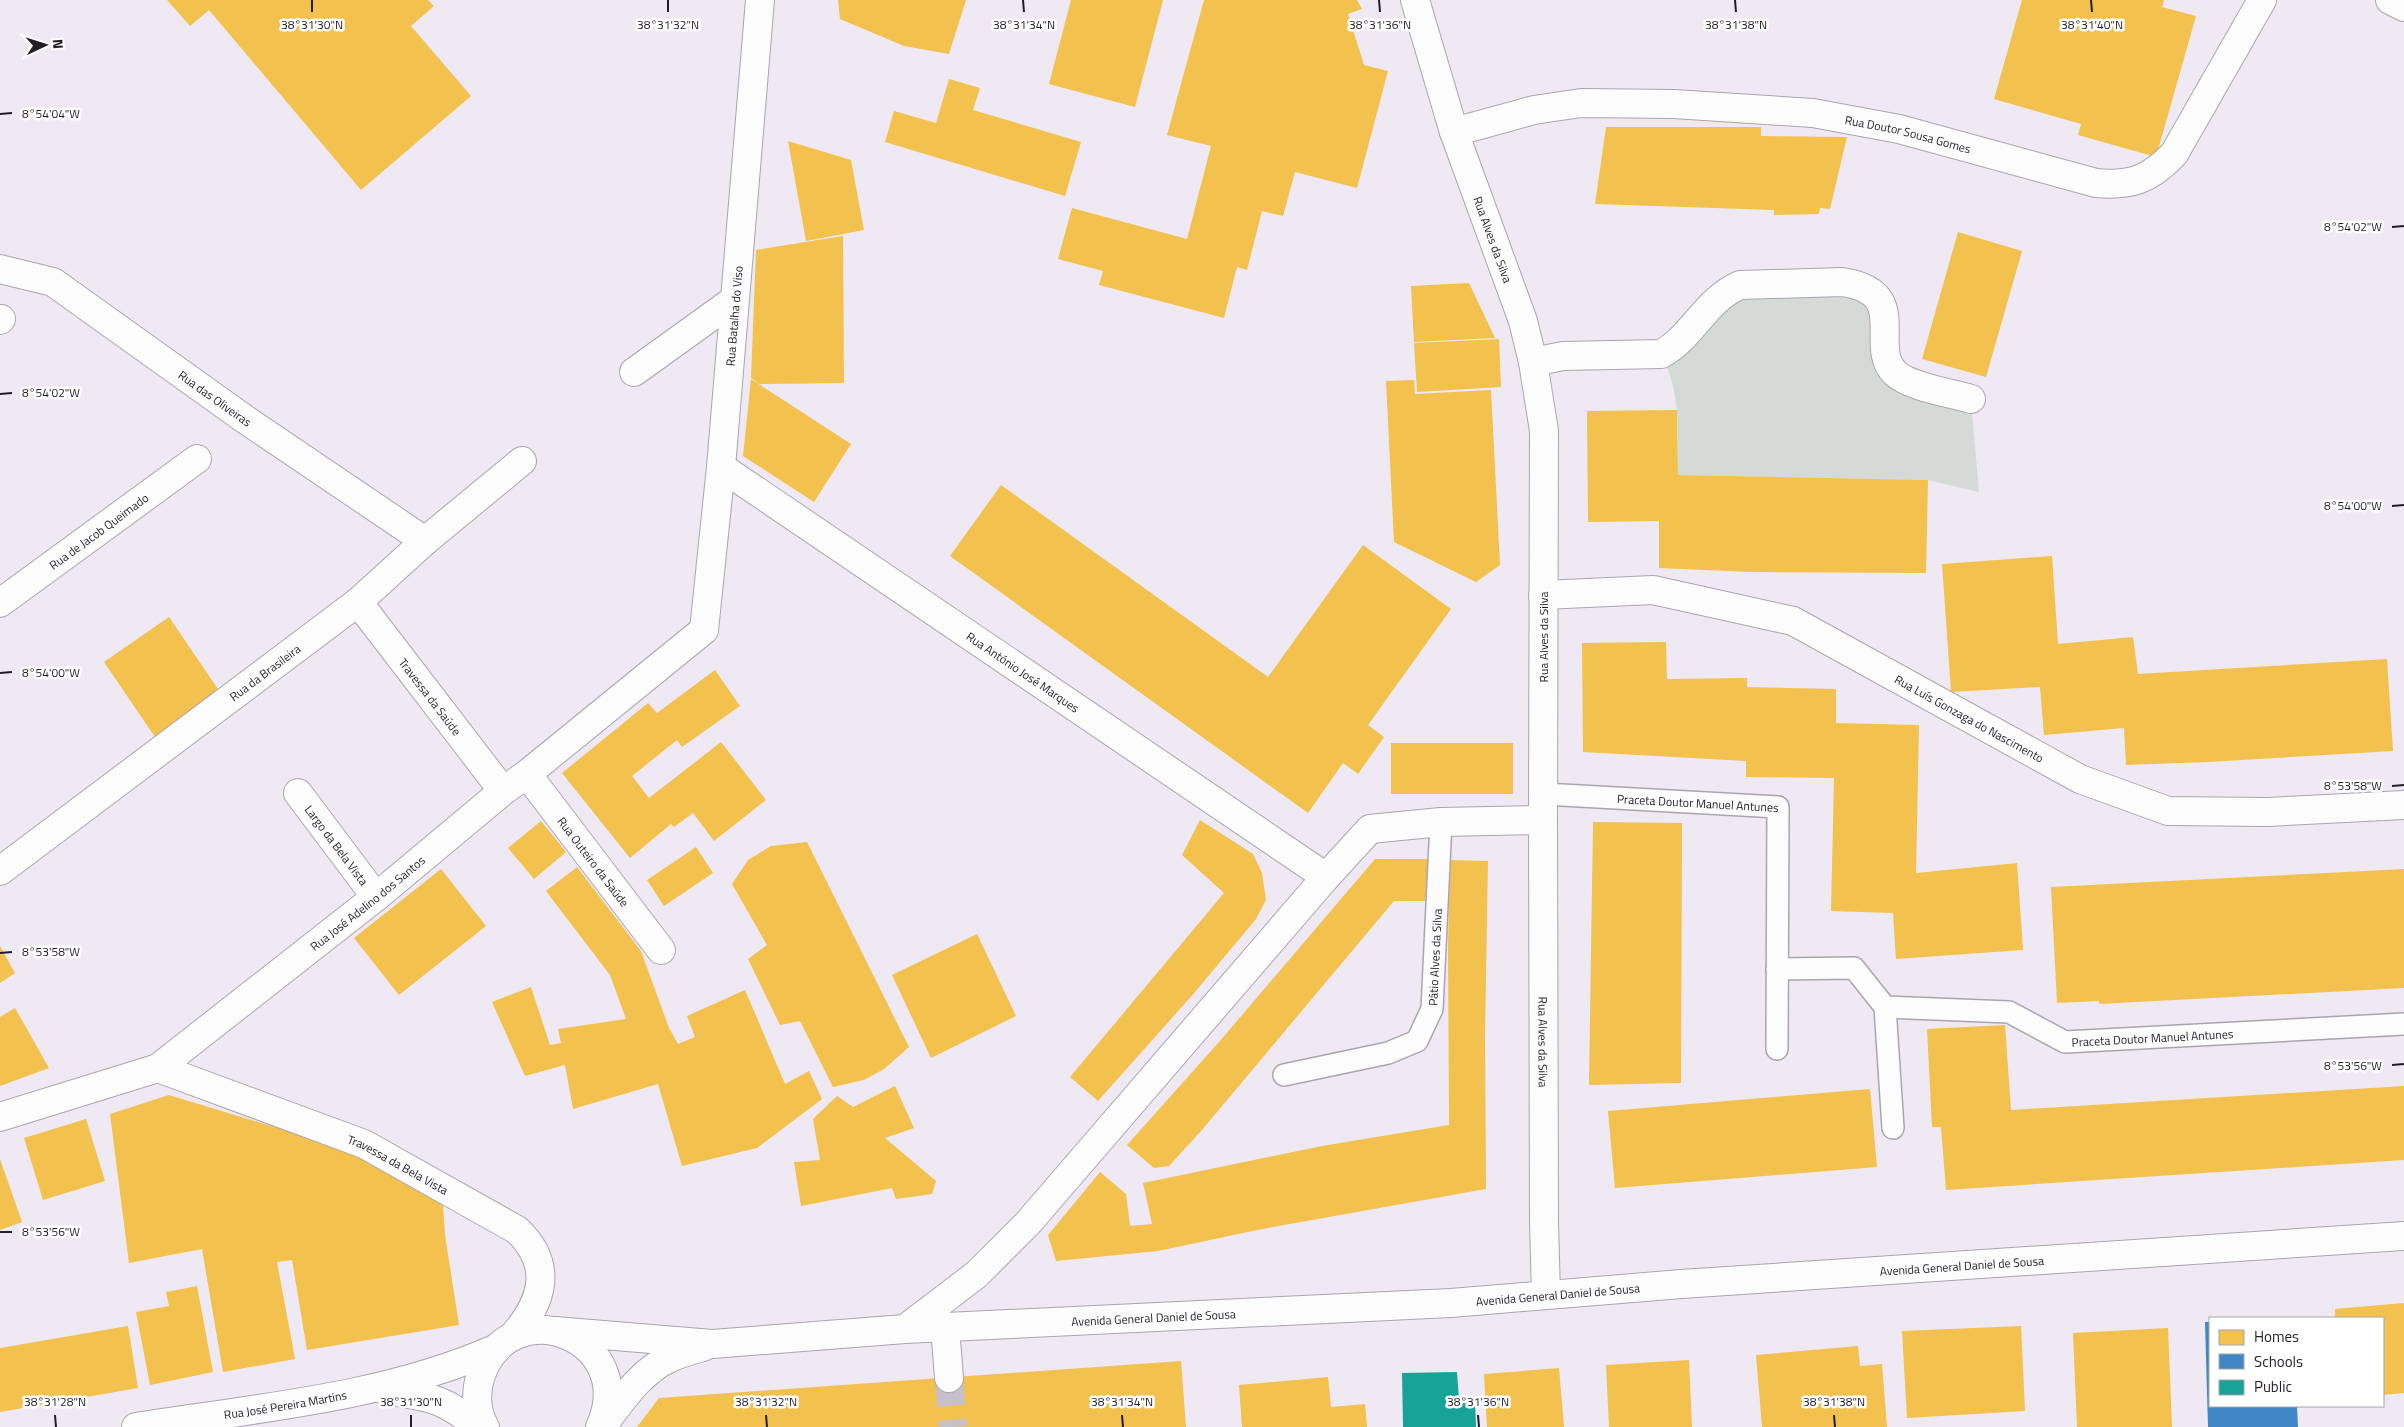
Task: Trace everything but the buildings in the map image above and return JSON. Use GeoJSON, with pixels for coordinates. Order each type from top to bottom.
{"type":"FeatureCollection","features":[{"type":"Feature","properties":{"kind":"street","name":"Rua Batalha do Viso"},"geometry":{"type":"LineString","coordinates":[[704,630],[721,467],[760,0]]}},
{"type":"Feature","properties":{"kind":"street","name":"Rua Alves da Silva"},"geometry":{"type":"LineString","coordinates":[[1415,0],[1454,132],[1523,321],[1533,362],[1544,431],[1543,807],[1544,1223],[1546,1294]]}},
{"type":"Feature","properties":{"kind":"street","name":"Rua Doutor Sousa Gomes"},"geometry":{"type":"LineString","coordinates":[[1454,132],[1534,110],[1581,103],[1674,104],[1813,113],[1899,129],[2096,183],[2120,185],[2142,178],[2160,168],[2174,154],[2262,0]]}},
{"type":"Feature","properties":{"kind":"street"},"geometry":{"type":"LineString","coordinates":[[2390,0],[2404,7]]}},
{"type":"Feature","properties":{"kind":"street","name":"Rua das Oliveiras"},"geometry":{"type":"LineString","coordinates":[[0,269],[53,282],[246,420],[425,542]]}},
{"type":"Feature","properties":{"kind":"street"},"geometry":{"type":"LineString","coordinates":[[1533,362],[1563,356],[1660,354],[1675,347],[1686,331],[1725,292],[1740,285],[1842,282],[1856,284],[1872,293],[1881,306],[1886,319],[1886,354],[1889,366],[1896,374],[1908,381],[1971,399]]}},
{"type":"Feature","properties":{"kind":"street"},"geometry":{"type":"LineString","coordinates":[[634,372],[734,300]]}},
{"type":"Feature","properties":{"kind":"street","name":"Rua de Jacob Queimado"},"geometry":{"type":"LineString","coordinates":[[0,603],[197,459]]}},
{"type":"Feature","properties":{"kind":"street","name":"Rua da Brasileira"},"geometry":{"type":"LineString","coordinates":[[0,872],[358,602],[425,542],[522,461]]}},
{"type":"Feature","properties":{"kind":"street","name":"Rua António José Marques"},"geometry":{"type":"LineString","coordinates":[[721,467],[1326,877]]}},
{"type":"Feature","properties":{"kind":"street","name":"Rua Luís Gonzaga do Nascimento"},"geometry":{"type":"LineString","coordinates":[[1543,595],[1653,590],[1793,622],[2080,780],[2168,811],[2268,812],[2404,805]]}},
{"type":"Feature","properties":{"kind":"street","name":"Travessa da Saúde"},"geometry":{"type":"LineString","coordinates":[[358,602],[503,791]]}},
{"type":"Feature","properties":{"kind":"street","name":"Rua José Adelino dos Santos"},"geometry":{"type":"LineString","coordinates":[[0,1117],[158,1068],[376,897],[503,791],[704,630]]}},
{"type":"Feature","properties":{"kind":"street","name":"Rua Outeiro da Saúde"},"geometry":{"type":"LineString","coordinates":[[526,774],[661,950]]}},
{"type":"Feature","properties":{"kind":"street","name":"Largo da Bela Vista"},"geometry":{"type":"LineString","coordinates":[[298,793],[376,897]]}},
{"type":"Feature","properties":{"kind":"street"},"geometry":{"type":"LineString","coordinates":[[905,1329],[977,1274],[1016,1236],[1326,877],[1370,829],[1441,822],[1543,807]]}},
{"type":"Feature","properties":{"kind":"street","name":"Travessa da Bela Vista"},"geometry":{"type":"LineString","coordinates":[[158,1068],[364,1144],[517,1230],[530,1242],[534,1249],[541,1276],[537,1301],[528,1319],[485,1365],[478,1385],[478,1405],[485,1427]]}},
{"type":"Feature","properties":{"kind":"street","name":"Avenida General Daniel de Sousa"},"geometry":{"type":"LineString","coordinates":[[505,1342],[533,1330],[554,1330],[712,1344],[905,1329],[1451,1303],[1546,1294],[2404,1236]]}},
{"type":"Feature","properties":{"kind":"street"},"geometry":{"type":"LineString","coordinates":[[945,1327],[949,1378]]}},
{"type":"Feature","properties":{"kind":"street"},"geometry":{"type":"LineString","coordinates":[[554,1330],[574,1337],[590,1350],[603,1367],[608,1388],[606,1412],[601,1427]]}},
{"type":"Feature","properties":{"kind":"street","name":"Rua José Pereira Martins"},"geometry":{"type":"LineString","coordinates":[[136,1427],[375,1389],[468,1361],[505,1342]]}},
{"type":"Feature","properties":{"kind":"street","name":"Avenida General Daniel de Sousa"},"geometry":{"type":"LineString","coordinates":[[601,1427],[630,1390],[648,1372],[669,1358],[712,1344]]}},
{"type":"Feature","properties":{"kind":"street","name":"Rua José Pereira Martins"},"geometry":{"type":"LineString","coordinates":[[375,1389],[432,1398],[458,1410],[478,1427]]}},
{"type":"Feature","properties":{"kind":"lane","name":"Praceta Doutor Manuel Antunes"},"geometry":{"type":"LineString","coordinates":[[1543,807],[1778,807],[1777,1049]]}},
{"type":"Feature","properties":{"kind":"lane","name":"Pátio Alves da Silva"},"geometry":{"type":"LineString","coordinates":[[1284,1075],[1388,1053],[1417,1041],[1432,1009],[1441,822]]}},
{"type":"Feature","properties":{"kind":"lane"},"geometry":{"type":"LineString","coordinates":[[1777,969],[1854,968],[1885,1006],[1893,1128]]}},
{"type":"Feature","properties":{"kind":"lane","name":"Praceta Doutor Manuel Antunes"},"geometry":{"type":"LineString","coordinates":[[1885,1006],[2009,1012],[2065,1042],[2404,1024]]}},
{"type":"Feature","properties":{"kind":"shaded area"},"geometry":{"type":"Polygon","coordinates":[[[1725,291],[1872,293],[1886,354],[1971,399],[1979,492],[1927,480],[1678,475],[1678,428],[1675,398],[1672,383],[1661,354],[1725,291]]]}},
{"type":"Feature","properties":{"kind":"tunnel"},"geometry":{"type":"LineString","coordinates":[[949,1378],[953,1427]]}}]}
